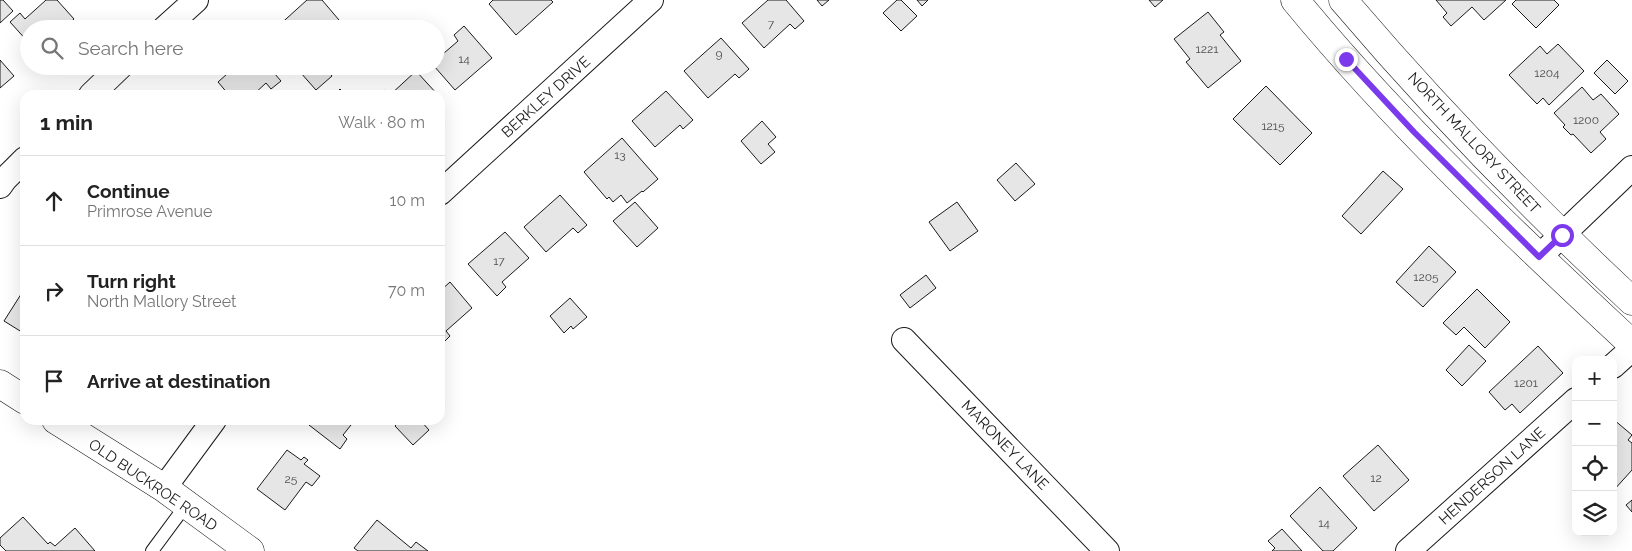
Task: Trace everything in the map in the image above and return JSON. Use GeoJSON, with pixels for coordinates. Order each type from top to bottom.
{"type":"FeatureCollection","features":[{"type":"Feature","properties":{"kind":"main road","name":"NORTH MALLORY STREET"},"geometry":{"type":"LineString","coordinates":[[1295,0],[1346,59],[1414,132],[1539,257],[1632,344]]}},
{"type":"Feature","properties":{"kind":"main road","name":"NORTH MALLORY STREET"},"geometry":{"type":"LineString","coordinates":[[1343,0],[1432,100],[1562,235],[1632,301]]}},
{"type":"Feature","properties":{"kind":"main road"},"geometry":{"type":"LineString","coordinates":[[0,384],[20,397]]}},
{"type":"Feature","properties":{"kind":"main road","name":"OLD BUCKROE ROAD"},"geometry":{"type":"LineString","coordinates":[[64,425],[164,488],[250,551]]}},
{"type":"Feature","properties":{"kind":"street"},"geometry":{"type":"LineString","coordinates":[[174,20],[196,0]]}},
{"type":"Feature","properties":{"kind":"street","name":"BERKLEY DRIVE"},"geometry":{"type":"LineString","coordinates":[[445,188],[652,0]]}},
{"type":"Feature","properties":{"kind":"street"},"geometry":{"type":"LineString","coordinates":[[96,90],[112,75]]}},
{"type":"Feature","properties":{"kind":"street"},"geometry":{"type":"LineString","coordinates":[[0,186],[20,164]]}},
{"type":"Feature","properties":{"kind":"street"},"geometry":{"type":"LineString","coordinates":[[1539,257],[1632,168]]}},
{"type":"Feature","properties":{"kind":"street","name":"MARONEY LANE"},"geometry":{"type":"LineString","coordinates":[[904,340],[1107,551]]}},
{"type":"Feature","properties":{"kind":"street"},"geometry":{"type":"LineString","coordinates":[[1617,363],[1632,350]]}},
{"type":"Feature","properties":{"kind":"street","name":"HENDERSON LANE"},"geometry":{"type":"LineString","coordinates":[[1408,551],[1575,401]]}},
{"type":"Feature","properties":{"kind":"street"},"geometry":{"type":"LineString","coordinates":[[164,488],[210,425]]}},
{"type":"Feature","properties":{"kind":"lane"},"geometry":{"type":"LineString","coordinates":[[152,551],[186,505]]}},
{"type":"Feature","properties":{"kind":"building"},"geometry":{"type":"Polygon","coordinates":[[[0,0],[3,0],[13,11],[0,23],[0,0]]]}},
{"type":"Feature","properties":{"kind":"building"},"geometry":{"type":"Polygon","coordinates":[[[46,0],[57,0],[74,19],[20,20],[20,33],[10,22],[20,13],[25,19],[46,0]]]}},
{"type":"Feature","properties":{"kind":"building"},"geometry":{"type":"Polygon","coordinates":[[[307,0],[322,0],[339,20],[285,20],[307,0]]]}},
{"type":"Feature","properties":{"kind":"building"},"geometry":{"type":"Polygon","coordinates":[[[493,0],[551,0],[553,2],[516,35],[489,4],[493,0]]]}},
{"type":"Feature","properties":{"kind":"building"},"geometry":{"type":"Polygon","coordinates":[[[768,0],[786,0],[804,21],[795,29],[790,24],[764,48],[742,23],[768,0]]]}},
{"type":"Feature","properties":{"kind":"building"},"geometry":{"type":"Polygon","coordinates":[[[817,0],[829,0],[822,6],[817,0]]]}},
{"type":"Feature","properties":{"kind":"building"},"geometry":{"type":"Polygon","coordinates":[[[897,0],[901,0],[917,16],[901,31],[883,13],[897,0]]]}},
{"type":"Feature","properties":{"kind":"building"},"geometry":{"type":"Polygon","coordinates":[[[917,0],[928,0],[922,6],[917,0]]]}},
{"type":"Feature","properties":{"kind":"building"},"geometry":{"type":"Polygon","coordinates":[[[1149,0],[1163,0],[1155,7],[1149,0]]]}},
{"type":"Feature","properties":{"kind":"building"},"geometry":{"type":"Polygon","coordinates":[[[1436,0],[1506,0],[1484,20],[1472,7],[1451,26],[1443,17],[1447,13],[1436,0]]]}},
{"type":"Feature","properties":{"kind":"building"},"geometry":{"type":"Polygon","coordinates":[[[1516,0],[1554,0],[1559,5],[1536,28],[1512,4],[1516,0]]]}},
{"type":"Feature","properties":{"kind":"building"},"geometry":{"type":"Polygon","coordinates":[[[1208,12],[1224,32],[1220,35],[1241,61],[1208,88],[1186,62],[1190,59],[1174,39],[1208,12]]]}},
{"type":"Feature","properties":{"kind":"building"},"geometry":{"type":"Polygon","coordinates":[[[464,26],[492,58],[455,90],[442,75],[445,75],[445,52],[458,41],[454,35],[464,26]]]}},
{"type":"Feature","properties":{"kind":"building"},"geometry":{"type":"Polygon","coordinates":[[[721,38],[749,69],[739,78],[735,74],[708,98],[684,71],[721,38]]]}},
{"type":"Feature","properties":{"kind":"building"},"geometry":{"type":"Polygon","coordinates":[[[1558,44],[1584,71],[1549,105],[1543,98],[1537,104],[1509,75],[1540,46],[1547,54],[1558,44]]]}},
{"type":"Feature","properties":{"kind":"building"},"geometry":{"type":"Polygon","coordinates":[[[0,60],[14,76],[0,88],[0,60]]]}},
{"type":"Feature","properties":{"kind":"building"},"geometry":{"type":"Polygon","coordinates":[[[1607,60],[1628,81],[1615,94],[1594,73],[1607,60]]]}},
{"type":"Feature","properties":{"kind":"building"},"geometry":{"type":"Polygon","coordinates":[[[226,75],[276,75],[281,81],[271,89],[266,83],[258,90],[225,90],[218,82],[226,75]]]}},
{"type":"Feature","properties":{"kind":"building"},"geometry":{"type":"Polygon","coordinates":[[[303,75],[331,75],[332,76],[316,90],[303,75]]]}},
{"type":"Feature","properties":{"kind":"building"},"geometry":{"type":"Polygon","coordinates":[[[412,75],[420,75],[433,90],[395,90],[412,75]]]}},
{"type":"Feature","properties":{"kind":"building"},"geometry":{"type":"Polygon","coordinates":[[[1266,86],[1312,133],[1280,165],[1233,119],[1266,86]]]}},
{"type":"Feature","properties":{"kind":"building"},"geometry":{"type":"Polygon","coordinates":[[[1582,87],[1593,100],[1601,94],[1619,114],[1600,132],[1606,139],[1591,153],[1573,134],[1571,135],[1563,127],[1565,125],[1554,113],[1582,87]]]}},
{"type":"Feature","properties":{"kind":"building"},"geometry":{"type":"Polygon","coordinates":[[[666,91],[693,120],[683,129],[680,125],[655,147],[632,121],[666,91]]]}},
{"type":"Feature","properties":{"kind":"building"},"geometry":{"type":"Polygon","coordinates":[[[762,121],[776,137],[768,144],[775,152],[761,164],[741,141],[762,121]]]}},
{"type":"Feature","properties":{"kind":"building"},"geometry":{"type":"Polygon","coordinates":[[[622,138],[658,179],[627,203],[621,195],[613,202],[609,197],[607,199],[584,172],[622,138]]]}},
{"type":"Feature","properties":{"kind":"building"},"geometry":{"type":"Polygon","coordinates":[[[1016,163],[1035,184],[1015,201],[997,180],[1016,163]]]}},
{"type":"Feature","properties":{"kind":"building"},"geometry":{"type":"Polygon","coordinates":[[[1383,171],[1403,189],[1361,234],[1342,216],[1383,171]]]}},
{"type":"Feature","properties":{"kind":"building"},"geometry":{"type":"Polygon","coordinates":[[[560,195],[587,225],[578,233],[573,228],[546,252],[524,227],[560,195]]]}},
{"type":"Feature","properties":{"kind":"building"},"geometry":{"type":"Polygon","coordinates":[[[635,202],[658,228],[637,247],[613,221],[635,202]]]}},
{"type":"Feature","properties":{"kind":"building"},"geometry":{"type":"Polygon","coordinates":[[[957,202],[978,231],[950,251],[929,222],[957,202]]]}},
{"type":"Feature","properties":{"kind":"building"},"geometry":{"type":"Polygon","coordinates":[[[505,232],[529,258],[502,282],[506,287],[497,296],[468,264],[505,232]]]}},
{"type":"Feature","properties":{"kind":"building"},"geometry":{"type":"Polygon","coordinates":[[[1429,246],[1456,272],[1423,307],[1396,282],[1429,246]]]}},
{"type":"Feature","properties":{"kind":"building"},"geometry":{"type":"Polygon","coordinates":[[[926,275],[936,288],[910,308],[900,295],[926,275]]]}},
{"type":"Feature","properties":{"kind":"building"},"geometry":{"type":"Polygon","coordinates":[[[450,282],[472,308],[446,331],[450,336],[445,341],[445,286],[450,282]]]}},
{"type":"Feature","properties":{"kind":"building"},"geometry":{"type":"Polygon","coordinates":[[[1477,289],[1510,322],[1485,348],[1464,327],[1456,335],[1443,323],[1477,289]]]}},
{"type":"Feature","properties":{"kind":"building"},"geometry":{"type":"Polygon","coordinates":[[[20,296],[20,331],[4,321],[20,296]]]}},
{"type":"Feature","properties":{"kind":"building"},"geometry":{"type":"Polygon","coordinates":[[[570,298],[587,317],[573,329],[571,326],[564,333],[550,316],[570,298]]]}},
{"type":"Feature","properties":{"kind":"building"},"geometry":{"type":"Polygon","coordinates":[[[1469,345],[1486,361],[1462,386],[1446,370],[1469,345]]]}},
{"type":"Feature","properties":{"kind":"building"},"geometry":{"type":"Polygon","coordinates":[[[1538,346],[1563,373],[1520,413],[1512,404],[1505,410],[1489,392],[1538,346]]]}},
{"type":"Feature","properties":{"kind":"building"},"geometry":{"type":"Polygon","coordinates":[[[1617,422],[1632,435],[1628,440],[1632,443],[1632,470],[1617,487],[1617,422]]]}},
{"type":"Feature","properties":{"kind":"building"},"geometry":{"type":"Polygon","coordinates":[[[309,425],[351,425],[343,435],[347,439],[340,449],[309,425]]]}},
{"type":"Feature","properties":{"kind":"building"},"geometry":{"type":"Polygon","coordinates":[[[424,425],[429,430],[413,445],[395,426],[424,425]]]}},
{"type":"Feature","properties":{"kind":"building"},"geometry":{"type":"Polygon","coordinates":[[[1378,445],[1409,480],[1374,511],[1343,476],[1378,445]]]}},
{"type":"Feature","properties":{"kind":"building"},"geometry":{"type":"Polygon","coordinates":[[[287,450],[301,460],[304,457],[308,460],[304,464],[320,476],[312,486],[306,482],[285,510],[257,489],[287,450]]]}},
{"type":"Feature","properties":{"kind":"building"},"geometry":{"type":"Polygon","coordinates":[[[1320,487],[1357,528],[1333,551],[1323,551],[1290,516],[1320,487]]]}},
{"type":"Feature","properties":{"kind":"building"},"geometry":{"type":"Polygon","coordinates":[[[1632,500],[1632,512],[1626,505],[1632,500]]]}},
{"type":"Feature","properties":{"kind":"building"},"geometry":{"type":"Polygon","coordinates":[[[23,517],[48,544],[50,542],[55,546],[75,528],[95,551],[6,551],[0,545],[0,538],[23,517]]]}},
{"type":"Feature","properties":{"kind":"building"},"geometry":{"type":"Polygon","coordinates":[[[377,520],[411,548],[416,542],[428,551],[358,551],[354,548],[377,520]]]}},
{"type":"Feature","properties":{"kind":"building"},"geometry":{"type":"Polygon","coordinates":[[[1282,529],[1302,551],[1272,551],[1275,548],[1268,541],[1282,529]]]}},
{"type":"Feature","properties":{"kind":"route"},"geometry":{"type":"LineString","coordinates":[[1346,59],[1414,132],[1539,257],[1562,235]]}}]}
